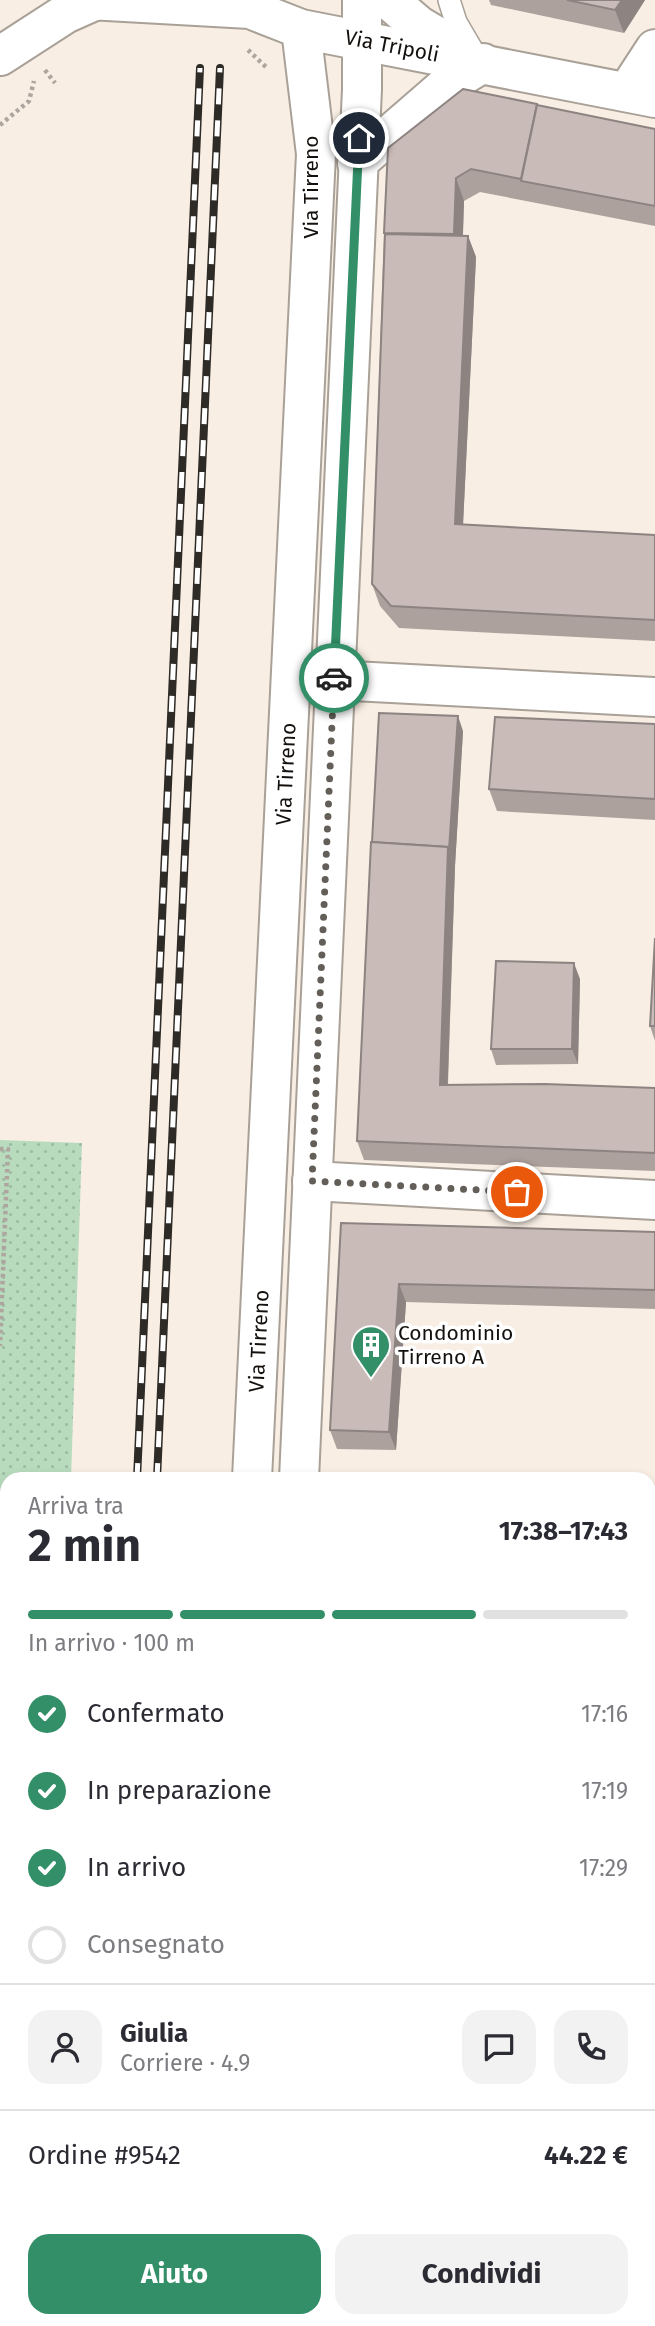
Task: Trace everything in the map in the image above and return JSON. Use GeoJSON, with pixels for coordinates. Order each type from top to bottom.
{"type":"FeatureCollection","features":[{"type":"Feature","properties":{"kind":"street","name":"Via Tirreno"},"geometry":{"type":"LineString","coordinates":[[299,1472],[363,40],[362,0]]}},
{"type":"Feature","properties":{"kind":"street","name":"Via Tripoli"},"geometry":{"type":"LineString","coordinates":[[389,0],[418,25],[483,63]]}},
{"type":"Feature","properties":{"kind":"street","name":"Via Tripoli"},"geometry":{"type":"LineString","coordinates":[[90,1],[263,4],[301,29],[641,95]]}},
{"type":"Feature","properties":{"kind":"street"},"geometry":{"type":"LineString","coordinates":[[0,56],[90,1]]}},
{"type":"Feature","properties":{"kind":"street","name":"Via Tirreno"},"geometry":{"type":"LineString","coordinates":[[252,1472],[316,154],[301,29]]}},
{"type":"Feature","properties":{"kind":"street"},"geometry":{"type":"LineString","coordinates":[[641,95],[655,49]]}},
{"type":"Feature","properties":{"kind":"street"},"geometry":{"type":"LineString","coordinates":[[357,163],[447,85],[483,63]]}},
{"type":"Feature","properties":{"kind":"street"},"geometry":{"type":"LineString","coordinates":[[334,680],[655,697]]}},
{"type":"Feature","properties":{"kind":"street"},"geometry":{"type":"LineString","coordinates":[[312,1181],[655,1199]]}},
{"type":"Feature","properties":{"kind":"lane"},"geometry":{"type":"LineString","coordinates":[[449,0],[464,40],[483,63]]}},
{"type":"Feature","properties":{"kind":"path"},"geometry":{"type":"LineString","coordinates":[[234,49],[247,50],[271,72]]}},
{"type":"Feature","properties":{"kind":"path"},"geometry":{"type":"LineString","coordinates":[[0,125],[29,101]]}},
{"type":"Feature","properties":{"kind":"path"},"geometry":{"type":"LineString","coordinates":[[0,1149],[8,1149],[0,1346]]}},
{"type":"Feature","properties":{"kind":"green space"},"geometry":{"type":"Polygon","coordinates":[[[0,1140],[82,1143],[71,1472],[0,1472],[0,1140]]]}},
{"type":"Feature","properties":{"kind":"building"},"geometry":{"type":"Polygon","coordinates":[[[567,0],[622,0],[615,10],[567,0]]]}},
{"type":"Feature","properties":{"kind":"building"},"geometry":{"type":"Polygon","coordinates":[[[463,89],[537,104],[521,179],[471,169],[456,178],[454,234],[384,233],[388,148],[463,89]]]}},
{"type":"Feature","properties":{"kind":"building"},"geometry":{"type":"Polygon","coordinates":[[[537,105],[655,129],[655,206],[521,181],[537,105]]]}},
{"type":"Feature","properties":{"kind":"building"},"geometry":{"type":"Polygon","coordinates":[[[385,234],[468,236],[455,524],[655,535],[655,620],[391,606],[372,584],[385,234]]]}},
{"type":"Feature","properties":{"kind":"building"},"geometry":{"type":"Polygon","coordinates":[[[379,713],[458,716],[449,850],[448,847],[372,842],[379,713]]]}},
{"type":"Feature","properties":{"kind":"building"},"geometry":{"type":"Polygon","coordinates":[[[495,717],[655,724],[655,799],[489,789],[495,717]]]}},
{"type":"Feature","properties":{"kind":"building"},"geometry":{"type":"Polygon","coordinates":[[[371,842],[448,847],[440,1085],[545,1084],[655,1088],[655,1153],[357,1141],[371,842]]]}},
{"type":"Feature","properties":{"kind":"building"},"geometry":{"type":"Polygon","coordinates":[[[655,938],[655,1026],[650,1026],[655,938]]]}},
{"type":"Feature","properties":{"kind":"building"},"geometry":{"type":"Polygon","coordinates":[[[496,961],[574,963],[572,1049],[491,1049],[496,961]]]}},
{"type":"Feature","properties":{"kind":"building","name":"Condominio Tirreno A"},"geometry":{"type":"Polygon","coordinates":[[[341,1223],[655,1232],[655,1290],[399,1284],[389,1432],[330,1430],[341,1223]]]}},
{"type":"Feature","properties":{"kind":"railway"},"geometry":{"type":"LineString","coordinates":[[137,1472],[200,68]]}},
{"type":"Feature","properties":{"kind":"railway"},"geometry":{"type":"LineString","coordinates":[[157,1472],[220,68]]}},
{"type":"Feature","properties":{"kind":"way so far"},"geometry":{"type":"LineString","coordinates":[[334,678],[312,1181],[517,1192]]}},
{"type":"Feature","properties":{"kind":"place","name":"Condominio Tirreno A"},"geometry":{"type":"Point","coordinates":[371,1379]}},
{"type":"Feature","properties":{"kind":"route"},"geometry":{"type":"LineString","coordinates":[[334,678],[359,138]]}}]}
